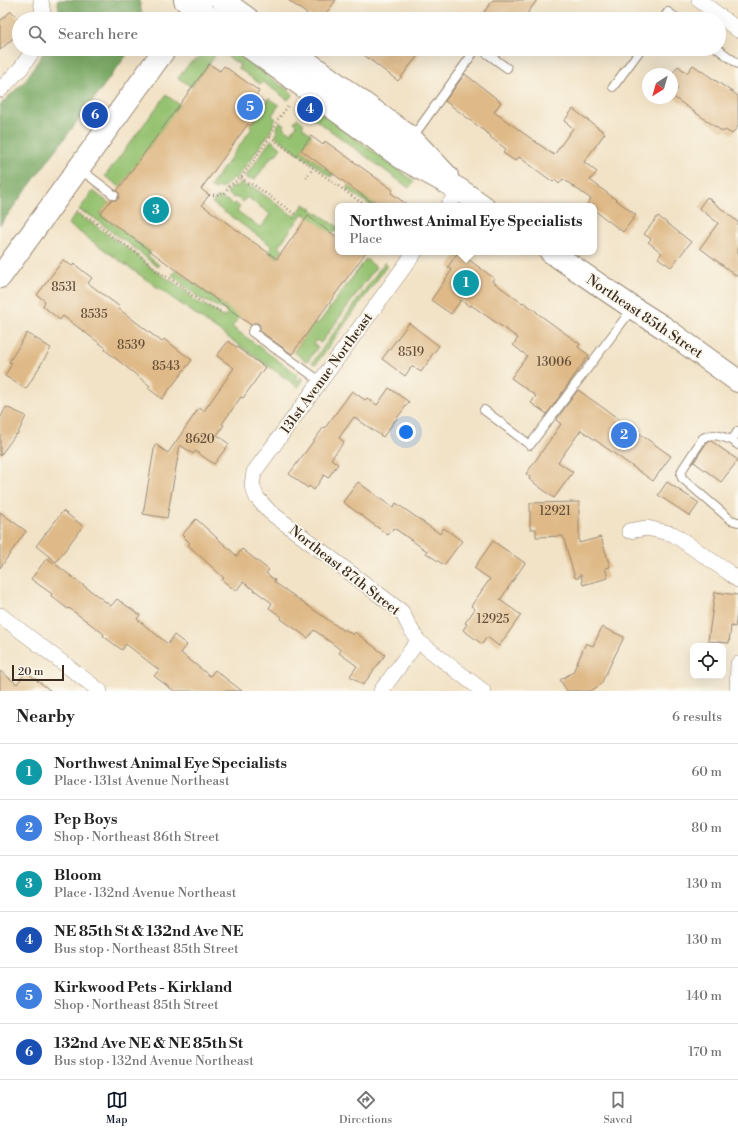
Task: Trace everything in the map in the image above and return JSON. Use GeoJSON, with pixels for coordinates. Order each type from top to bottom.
{"type":"FeatureCollection","features":[{"type":"Feature","properties":{"kind":"main road"},"geometry":{"type":"LineString","coordinates":[[222,0],[238,12]]}},
{"type":"Feature","properties":{"kind":"main road"},"geometry":{"type":"LineString","coordinates":[[0,276],[160,56]]}},
{"type":"Feature","properties":{"kind":"main road"},"geometry":{"type":"LineString","coordinates":[[262,56],[402,158],[454,198],[472,203]]}},
{"type":"Feature","properties":{"kind":"main road"},"geometry":{"type":"LineString","coordinates":[[299,56],[411,138],[454,198]]}},
{"type":"Feature","properties":{"kind":"main road","name":"Northeast 85th Street"},"geometry":{"type":"LineString","coordinates":[[555,255],[663,327],[738,381]]}},
{"type":"Feature","properties":{"kind":"street"},"geometry":{"type":"LineString","coordinates":[[699,0],[715,12]]}},
{"type":"Feature","properties":{"kind":"street"},"geometry":{"type":"LineString","coordinates":[[726,21],[738,30]]}},
{"type":"Feature","properties":{"kind":"street"},"geometry":{"type":"LineString","coordinates":[[0,90],[21,68],[29,56]]}},
{"type":"Feature","properties":{"kind":"street","name":"131st Avenue Northeast"},"geometry":{"type":"LineString","coordinates":[[257,498],[252,486],[254,472],[413,255]]}},
{"type":"Feature","properties":{"kind":"street","name":"Northeast 87th Street"},"geometry":{"type":"LineString","coordinates":[[257,498],[270,512],[402,612],[418,641],[484,691]]}},
{"type":"Feature","properties":{"kind":"street"},"geometry":{"type":"LineString","coordinates":[[629,531],[647,528],[673,534],[738,580]]}},
{"type":"Feature","properties":{"kind":"street"},"geometry":{"type":"LineString","coordinates":[[0,615],[100,691]]}},
{"type":"Feature","properties":{"kind":"street"},"geometry":{"type":"LineString","coordinates":[[381,691],[418,641]]}},
{"type":"Feature","properties":{"kind":"street"},"geometry":{"type":"LineString","coordinates":[[737,691],[738,664]]}},
{"type":"Feature","properties":{"kind":"lane"},"geometry":{"type":"LineString","coordinates":[[726,55],[738,64]]}},
{"type":"Feature","properties":{"kind":"lane"},"geometry":{"type":"LineString","coordinates":[[411,138],[471,56]]}},
{"type":"Feature","properties":{"kind":"lane"},"geometry":{"type":"LineString","coordinates":[[491,56],[508,68]]}},
{"type":"Feature","properties":{"kind":"lane"},"geometry":{"type":"LineString","coordinates":[[613,87],[636,56]]}},
{"type":"Feature","properties":{"kind":"lane"},"geometry":{"type":"LineString","coordinates":[[78,168],[114,195]]}},
{"type":"Feature","properties":{"kind":"lane"},"geometry":{"type":"LineString","coordinates":[[484,410],[530,445],[633,308]]}},
{"type":"Feature","properties":{"kind":"lane"},"geometry":{"type":"LineString","coordinates":[[255,328],[252,332],[320,381]]}},
{"type":"Feature","properties":{"kind":"lane"},"geometry":{"type":"LineString","coordinates":[[738,431],[735,442],[712,435],[708,435],[703,438],[682,470],[681,475],[682,478],[731,520],[738,522]]}},
{"type":"Feature","properties":{"kind":"path"},"geometry":{"type":"LineString","coordinates":[[210,195],[224,194],[230,185],[241,178],[270,137],[277,121],[288,106]]}},
{"type":"Feature","properties":{"kind":"path"},"geometry":{"type":"LineString","coordinates":[[270,137],[362,203]]}},
{"type":"Feature","properties":{"kind":"path"},"geometry":{"type":"LineString","coordinates":[[306,178],[313,168]]}},
{"type":"Feature","properties":{"kind":"path"},"geometry":{"type":"LineString","coordinates":[[241,178],[248,183],[254,184],[296,215]]}},
{"type":"Feature","properties":{"kind":"path"},"geometry":{"type":"LineString","coordinates":[[76,211],[81,215],[92,219],[113,237],[136,252],[157,271],[181,285],[191,295],[223,313]]}},
{"type":"Feature","properties":{"kind":"green space"},"geometry":{"type":"Polygon","coordinates":[[[57,0],[139,0],[142,12],[60,12],[57,0]]]}},
{"type":"Feature","properties":{"kind":"green space"},"geometry":{"type":"Polygon","coordinates":[[[41,56],[126,56],[0,225],[0,105],[25,81],[41,56]]]}},
{"type":"Feature","properties":{"kind":"green space"},"geometry":{"type":"Polygon","coordinates":[[[202,56],[215,56],[192,87],[178,78],[190,63],[202,56]]]}},
{"type":"Feature","properties":{"kind":"green space"},"geometry":{"type":"Polygon","coordinates":[[[227,56],[241,56],[293,94],[288,100],[263,82],[260,84],[238,68],[240,65],[227,56]]]}},
{"type":"Feature","properties":{"kind":"green space"},"geometry":{"type":"Polygon","coordinates":[[[166,95],[180,105],[120,187],[105,176],[166,95]]]}},
{"type":"Feature","properties":{"kind":"green space"},"geometry":{"type":"Polygon","coordinates":[[[269,98],[279,105],[272,115],[276,119],[270,130],[271,131],[237,178],[233,178],[222,189],[218,187],[215,190],[210,187],[252,128],[250,126],[269,98]]]}},
{"type":"Feature","properties":{"kind":"green space"},"geometry":{"type":"Polygon","coordinates":[[[314,108],[414,181],[409,188],[309,115],[314,108]]]}},
{"type":"Feature","properties":{"kind":"green space"},"geometry":{"type":"Polygon","coordinates":[[[297,118],[304,124],[302,127],[312,135],[301,150],[333,174],[331,177],[275,136],[278,132],[276,130],[278,127],[277,126],[280,122],[285,125],[283,128],[291,133],[297,125],[294,122],[297,118]]]}},
{"type":"Feature","properties":{"kind":"green space"},"geometry":{"type":"Polygon","coordinates":[[[271,140],[281,148],[275,156],[272,156],[254,181],[251,178],[249,180],[245,177],[271,140]]]}},
{"type":"Feature","properties":{"kind":"green space"},"geometry":{"type":"Polygon","coordinates":[[[241,182],[247,187],[248,185],[252,188],[253,187],[295,217],[304,204],[335,225],[335,230],[332,234],[303,213],[278,247],[283,250],[277,258],[268,252],[272,246],[212,203],[216,198],[220,197],[227,201],[228,200],[234,205],[235,203],[240,207],[237,211],[261,228],[270,214],[247,197],[243,202],[227,193],[231,187],[233,188],[234,186],[238,186],[241,182]]]}},
{"type":"Feature","properties":{"kind":"green space"},"geometry":{"type":"Polygon","coordinates":[[[349,185],[373,203],[367,203],[347,189],[349,185]]]}},
{"type":"Feature","properties":{"kind":"green space"},"geometry":{"type":"Polygon","coordinates":[[[93,191],[109,203],[100,214],[151,251],[148,256],[159,265],[157,267],[131,245],[93,217],[79,210],[93,191]]]}},
{"type":"Feature","properties":{"kind":"green space"},"geometry":{"type":"Polygon","coordinates":[[[76,214],[92,223],[133,252],[155,271],[181,287],[196,301],[219,313],[222,317],[227,314],[226,311],[199,298],[172,275],[176,270],[225,306],[242,313],[232,327],[298,375],[295,379],[299,381],[301,377],[303,381],[298,387],[68,224],[76,214]]]}},
{"type":"Feature","properties":{"kind":"green space"},"geometry":{"type":"Polygon","coordinates":[[[366,259],[376,267],[321,343],[316,340],[313,344],[318,347],[307,362],[294,352],[310,329],[313,321],[318,324],[366,259]]]}},
{"type":"Feature","properties":{"kind":"green space"},"geometry":{"type":"Polygon","coordinates":[[[385,262],[387,266],[316,364],[312,363],[385,262]]]}},
{"type":"Feature","properties":{"kind":"building"},"geometry":{"type":"Polygon","coordinates":[[[288,0],[336,0],[327,12],[304,12],[288,0]]]}},
{"type":"Feature","properties":{"kind":"building"},"geometry":{"type":"Polygon","coordinates":[[[493,0],[537,0],[528,12],[484,12],[493,0]]]}},
{"type":"Feature","properties":{"kind":"building"},"geometry":{"type":"Polygon","coordinates":[[[11,11],[12,12],[12,39],[0,50],[0,21],[11,11]]]}},
{"type":"Feature","properties":{"kind":"building"},"geometry":{"type":"Polygon","coordinates":[[[365,56],[418,56],[398,81],[365,56]]]}},
{"type":"Feature","properties":{"kind":"building"},"geometry":{"type":"Polygon","coordinates":[[[209,64],[220,71],[224,66],[259,91],[256,96],[266,103],[250,126],[248,124],[201,189],[209,195],[202,205],[277,259],[308,216],[335,236],[335,255],[364,255],[292,354],[260,331],[260,326],[258,323],[253,323],[251,325],[100,214],[111,200],[116,200],[119,198],[119,193],[117,191],[209,64]]]}},
{"type":"Feature","properties":{"kind":"building"},"geometry":{"type":"Polygon","coordinates":[[[693,65],[738,96],[738,126],[732,134],[725,130],[723,132],[678,100],[678,68],[676,68],[678,66],[687,73],[693,65]]]}},
{"type":"Feature","properties":{"kind":"building"},"geometry":{"type":"Polygon","coordinates":[[[465,74],[501,102],[494,112],[554,155],[573,128],[564,121],[573,109],[605,133],[584,162],[597,172],[590,180],[636,215],[623,232],[597,212],[597,203],[588,203],[591,199],[563,179],[559,184],[555,180],[553,182],[519,157],[515,161],[503,153],[506,149],[445,101],[465,74]]]}},
{"type":"Feature","properties":{"kind":"building"},"geometry":{"type":"Polygon","coordinates":[[[311,136],[323,145],[325,141],[393,190],[391,193],[405,203],[373,203],[301,150],[311,136]]]}},
{"type":"Feature","properties":{"kind":"building"},"geometry":{"type":"Polygon","coordinates":[[[707,197],[738,222],[738,277],[700,248],[718,223],[699,208],[707,197]]]}},
{"type":"Feature","properties":{"kind":"building"},"geometry":{"type":"Polygon","coordinates":[[[658,216],[691,242],[671,267],[658,258],[662,253],[648,242],[651,239],[644,234],[658,216]]]}},
{"type":"Feature","properties":{"kind":"building"},"geometry":{"type":"Polygon","coordinates":[[[456,255],[462,255],[494,278],[492,281],[580,344],[578,347],[589,355],[547,414],[531,403],[536,396],[511,378],[527,356],[513,345],[518,338],[471,305],[470,307],[461,300],[451,314],[431,300],[452,270],[448,267],[456,255]]]}},
{"type":"Feature","properties":{"kind":"building"},"geometry":{"type":"Polygon","coordinates":[[[63,260],[72,266],[74,264],[92,278],[88,283],[120,307],[119,309],[162,342],[164,339],[192,360],[162,399],[148,388],[150,386],[105,350],[106,348],[63,316],[60,320],[43,306],[45,301],[37,295],[63,260]]]}},
{"type":"Feature","properties":{"kind":"building"},"geometry":{"type":"Polygon","coordinates":[[[409,323],[439,346],[421,372],[412,366],[405,376],[382,359],[409,323]]]}},
{"type":"Feature","properties":{"kind":"building"},"geometry":{"type":"Polygon","coordinates":[[[27,333],[51,348],[26,389],[5,376],[12,363],[9,362],[27,333]]]}},
{"type":"Feature","properties":{"kind":"building"},"geometry":{"type":"Polygon","coordinates":[[[228,341],[265,367],[222,424],[224,425],[217,435],[229,444],[214,464],[195,451],[193,454],[180,445],[167,518],[143,514],[155,444],[168,453],[199,408],[204,411],[234,368],[217,356],[228,341]]]}},
{"type":"Feature","properties":{"kind":"building"},"geometry":{"type":"Polygon","coordinates":[[[389,388],[409,402],[383,437],[354,417],[339,438],[344,442],[331,459],[338,464],[328,478],[324,475],[314,490],[309,486],[308,488],[289,474],[352,391],[365,400],[367,398],[377,405],[389,388]]]}},
{"type":"Feature","properties":{"kind":"building"},"geometry":{"type":"Polygon","coordinates":[[[578,390],[671,456],[653,481],[581,430],[558,462],[573,472],[554,498],[529,479],[530,477],[526,474],[561,424],[556,420],[578,390]]]}},
{"type":"Feature","properties":{"kind":"building"},"geometry":{"type":"Polygon","coordinates":[[[6,407],[26,416],[17,435],[16,434],[0,456],[0,419],[6,407]]]}},
{"type":"Feature","properties":{"kind":"building"},"geometry":{"type":"Polygon","coordinates":[[[711,441],[738,460],[721,482],[694,462],[707,442],[711,441]]]}},
{"type":"Feature","properties":{"kind":"building"},"geometry":{"type":"Polygon","coordinates":[[[358,482],[393,508],[396,503],[440,534],[444,528],[462,541],[444,565],[394,528],[388,535],[343,502],[358,482]]]}},
{"type":"Feature","properties":{"kind":"building"},"geometry":{"type":"Polygon","coordinates":[[[667,482],[699,503],[690,516],[658,495],[667,482]]]}},
{"type":"Feature","properties":{"kind":"building"},"geometry":{"type":"Polygon","coordinates":[[[579,502],[579,543],[601,537],[610,567],[605,568],[608,578],[583,585],[581,575],[579,575],[579,578],[575,578],[563,536],[536,537],[536,529],[530,529],[530,503],[579,502]]]}},
{"type":"Feature","properties":{"kind":"building"},"geometry":{"type":"Polygon","coordinates":[[[63,511],[83,526],[56,562],[36,546],[63,511]]]}},
{"type":"Feature","properties":{"kind":"building"},"geometry":{"type":"Polygon","coordinates":[[[0,512],[26,531],[0,568],[0,512]]]}},
{"type":"Feature","properties":{"kind":"building"},"geometry":{"type":"Polygon","coordinates":[[[196,519],[237,556],[242,549],[269,570],[266,573],[275,580],[274,582],[344,631],[345,629],[353,635],[355,632],[385,655],[363,685],[350,676],[357,666],[339,653],[341,650],[314,630],[308,638],[281,619],[282,617],[269,608],[272,603],[243,582],[236,591],[222,580],[224,578],[188,545],[190,543],[182,535],[196,519]]]}},
{"type":"Feature","properties":{"kind":"building"},"geometry":{"type":"Polygon","coordinates":[[[493,541],[525,563],[500,600],[521,615],[499,646],[487,637],[482,644],[463,630],[467,624],[465,623],[475,609],[471,606],[490,579],[474,568],[493,541]]]}},
{"type":"Feature","properties":{"kind":"building"},"geometry":{"type":"Polygon","coordinates":[[[47,558],[111,606],[117,599],[140,615],[137,619],[168,644],[174,635],[187,645],[181,653],[210,676],[215,670],[242,691],[174,691],[154,676],[159,670],[126,644],[122,650],[103,636],[104,634],[69,608],[68,609],[51,596],[52,594],[31,579],[47,558]]]}},
{"type":"Feature","properties":{"kind":"building"},"geometry":{"type":"Polygon","coordinates":[[[715,592],[738,595],[735,627],[731,626],[729,643],[708,641],[715,592]]]}},
{"type":"Feature","properties":{"kind":"building"},"geometry":{"type":"Polygon","coordinates":[[[602,627],[624,637],[601,684],[591,691],[567,691],[560,680],[573,672],[586,643],[593,646],[602,627]]]}},
{"type":"Feature","properties":{"kind":"building"},"geometry":{"type":"Polygon","coordinates":[[[0,671],[17,684],[26,672],[51,691],[0,691],[0,671]]]}},
{"type":"Feature","properties":{"kind":"place","name":"Kirkwood Pets - Kirkland"},"geometry":{"type":"Point","coordinates":[250,107]}},
{"type":"Feature","properties":{"kind":"place","name":"NE 85th St & 132nd Ave NE"},"geometry":{"type":"Point","coordinates":[310,109]}},
{"type":"Feature","properties":{"kind":"place","name":"132nd Ave NE & NE 85th St"},"geometry":{"type":"Point","coordinates":[95,115]}},
{"type":"Feature","properties":{"kind":"place","name":"Bloom"},"geometry":{"type":"Point","coordinates":[156,210]}},
{"type":"Feature","properties":{"kind":"place","name":"Northwest Animal Eye Specialists"},"geometry":{"type":"Point","coordinates":[466,283]}},
{"type":"Feature","properties":{"kind":"place","name":"Pep Boys"},"geometry":{"type":"Point","coordinates":[624,435]}}]}
